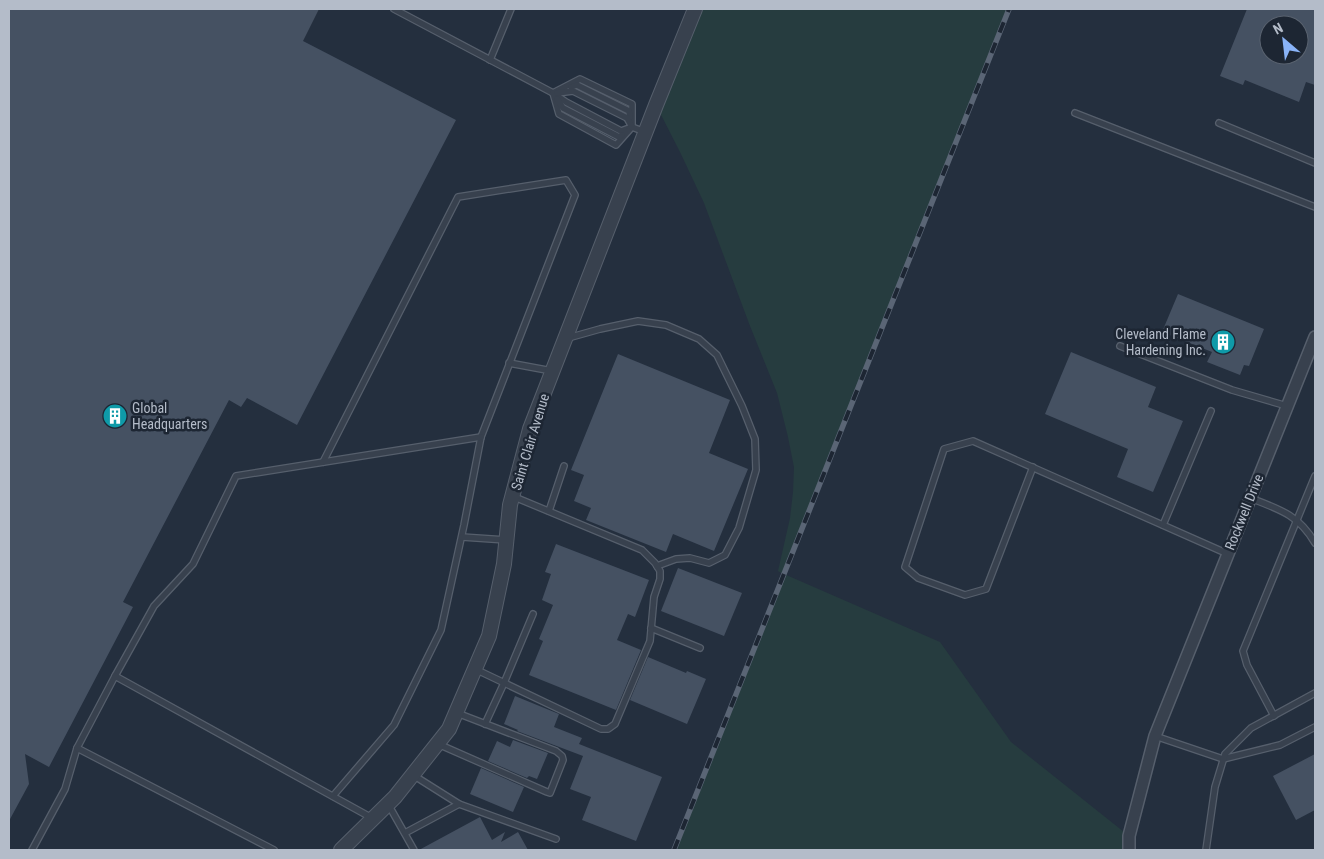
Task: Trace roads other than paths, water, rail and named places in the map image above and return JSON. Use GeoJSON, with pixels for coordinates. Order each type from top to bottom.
{"type":"FeatureCollection","features":[{"type":"Feature","properties":{"kind":"street","name":"Saint Clair Avenue"},"geometry":{"type":"LineString","coordinates":[[341,850],[395,797],[449,730],[490,636],[504,564],[510,505],[530,429],[645,132],[695,9]]}},
{"type":"Feature","properties":{"kind":"street","name":"Rockwell Drive"},"geometry":{"type":"LineString","coordinates":[[1129,850],[1129,836],[1155,736],[1315,337]]}},
{"type":"Feature","properties":{"kind":"lane"},"geometry":{"type":"LineString","coordinates":[[394,9],[621,131],[632,127]]}},
{"type":"Feature","properties":{"kind":"lane"},"geometry":{"type":"LineString","coordinates":[[490,60],[511,9]]}},
{"type":"Feature","properties":{"kind":"lane"},"geometry":{"type":"LineString","coordinates":[[580,79],[632,104],[632,127],[616,145],[559,114],[553,93],[580,79]]}},
{"type":"Feature","properties":{"kind":"lane"},"geometry":{"type":"LineString","coordinates":[[553,93],[574,91],[626,118],[632,127],[645,132]]}},
{"type":"Feature","properties":{"kind":"lane"},"geometry":{"type":"LineString","coordinates":[[1075,113],[1315,207]]}},
{"type":"Feature","properties":{"kind":"lane"},"geometry":{"type":"LineString","coordinates":[[1219,123],[1315,163]]}},
{"type":"Feature","properties":{"kind":"lane"},"geometry":{"type":"LineString","coordinates":[[323,462],[458,197],[566,180],[575,195],[481,437],[462,537],[441,630],[394,725],[332,796]]}},
{"type":"Feature","properties":{"kind":"lane"},"geometry":{"type":"LineString","coordinates":[[566,338],[638,321],[666,325],[700,339],[717,355],[742,406],[755,439],[756,470],[739,528],[726,555],[709,563],[690,558],[676,559],[657,566]]}},
{"type":"Feature","properties":{"kind":"lane"},"geometry":{"type":"LineString","coordinates":[[1120,346],[1232,390],[1288,406]]}},
{"type":"Feature","properties":{"kind":"lane"},"geometry":{"type":"LineString","coordinates":[[509,363],[553,372]]}},
{"type":"Feature","properties":{"kind":"lane"},"geometry":{"type":"LineString","coordinates":[[1164,525],[1211,411]]}},
{"type":"Feature","properties":{"kind":"lane"},"geometry":{"type":"LineString","coordinates":[[32,850],[65,789],[77,748],[115,676],[154,606],[193,564],[236,476],[481,437]]}},
{"type":"Feature","properties":{"kind":"lane"},"geometry":{"type":"LineString","coordinates":[[1033,467],[986,589],[965,595],[918,578],[905,567],[944,449],[973,441],[1033,467],[1164,525],[1228,554]]}},
{"type":"Feature","properties":{"kind":"lane"},"geometry":{"type":"LineString","coordinates":[[549,511],[564,466]]}},
{"type":"Feature","properties":{"kind":"lane"},"geometry":{"type":"LineString","coordinates":[[1274,716],[1247,665],[1243,651],[1315,476]]}},
{"type":"Feature","properties":{"kind":"lane"},"geometry":{"type":"LineString","coordinates":[[475,669],[601,729],[608,729],[616,724],[650,641],[654,597],[660,579],[660,571],[642,550],[512,496]]}},
{"type":"Feature","properties":{"kind":"lane"},"geometry":{"type":"LineString","coordinates":[[1250,498],[1282,510],[1297,520],[1315,543]]}},
{"type":"Feature","properties":{"kind":"lane"},"geometry":{"type":"LineString","coordinates":[[462,537],[506,540]]}},
{"type":"Feature","properties":{"kind":"lane"},"geometry":{"type":"LineString","coordinates":[[485,724],[533,614]]}},
{"type":"Feature","properties":{"kind":"lane"},"geometry":{"type":"LineString","coordinates":[[651,628],[700,648]]}},
{"type":"Feature","properties":{"kind":"lane"},"geometry":{"type":"LineString","coordinates":[[115,676],[373,818]]}},
{"type":"Feature","properties":{"kind":"lane"},"geometry":{"type":"LineString","coordinates":[[1206,850],[1215,787],[1225,754],[1251,728],[1315,693]]}},
{"type":"Feature","properties":{"kind":"lane"},"geometry":{"type":"LineString","coordinates":[[438,744],[550,792],[563,760],[556,750],[456,713]]}},
{"type":"Feature","properties":{"kind":"lane"},"geometry":{"type":"LineString","coordinates":[[1155,736],[1224,759],[1280,745],[1315,727]]}},
{"type":"Feature","properties":{"kind":"lane"},"geometry":{"type":"LineString","coordinates":[[77,748],[274,850]]}},
{"type":"Feature","properties":{"kind":"lane"},"geometry":{"type":"LineString","coordinates":[[412,775],[459,804],[556,839]]}},
{"type":"Feature","properties":{"kind":"lane"},"geometry":{"type":"LineString","coordinates":[[388,804],[414,850]]}},
{"type":"Feature","properties":{"kind":"lane"},"geometry":{"type":"LineString","coordinates":[[405,834],[459,804]]}},
{"type":"Feature","properties":{"kind":"railway"},"geometry":{"type":"LineString","coordinates":[[674,850],[1009,9]]}},
{"type":"Feature","properties":{"kind":"place","name":"Cleveland Flame Hardening Inc."},"geometry":{"type":"Point","coordinates":[1223,342]}},
{"type":"Feature","properties":{"kind":"place","name":"Global Headquarters"},"geometry":{"type":"Point","coordinates":[115,416]}}]}
